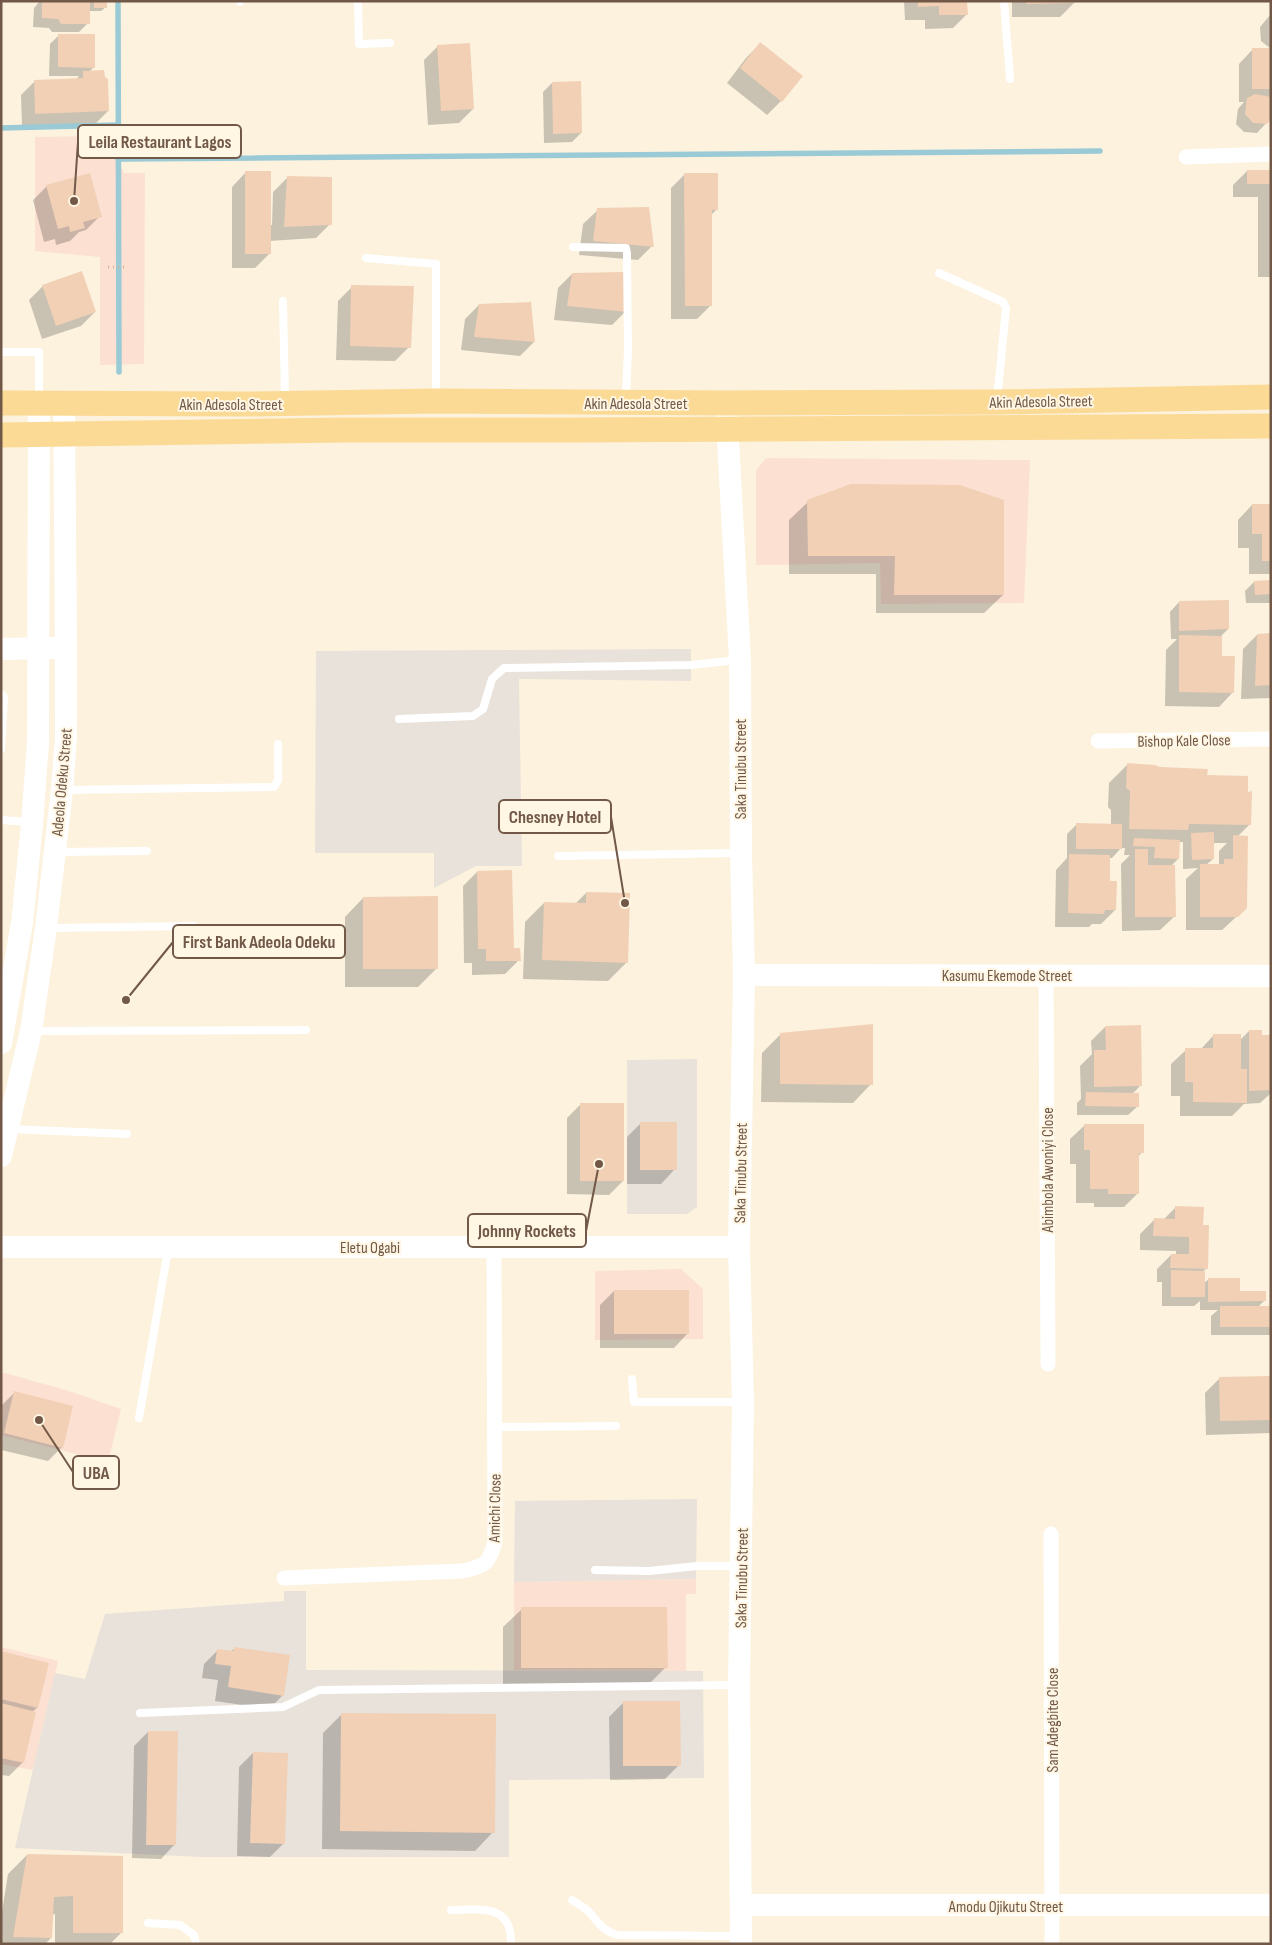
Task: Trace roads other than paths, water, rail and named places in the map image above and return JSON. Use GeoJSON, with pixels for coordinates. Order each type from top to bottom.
{"type":"FeatureCollection","features":[{"type":"Feature","properties":{"kind":"main road","name":"Akin Adesola Street"},"geometry":{"type":"LineString","coordinates":[[1,403],[285,404],[436,401],[726,404],[1271,397]]}},
{"type":"Feature","properties":{"kind":"main road","name":"Akin Adesola Street"},"geometry":{"type":"LineString","coordinates":[[1,434],[64,435],[345,430],[726,430],[1271,426]]}},
{"type":"Feature","properties":{"kind":"street"},"geometry":{"type":"LineString","coordinates":[[1186,157],[1271,154]]}},
{"type":"Feature","properties":{"kind":"street","name":"Adeola Odeku Street"},"geometry":{"type":"LineString","coordinates":[[1,1044],[22,923],[38,743],[38,403]]}},
{"type":"Feature","properties":{"kind":"street","name":"Adeola Odeku Street"},"geometry":{"type":"LineString","coordinates":[[1,1156],[31,1031],[46,928],[62,790],[66,738],[64,403]]}},
{"type":"Feature","properties":{"kind":"street","name":"Saka Tinubu Street"},"geometry":{"type":"LineString","coordinates":[[726,404],[740,660],[744,975],[739,1247],[743,1402],[739,1686],[741,1940]]}},
{"type":"Feature","properties":{"kind":"street"},"geometry":{"type":"LineString","coordinates":[[1,649],[66,648]]}},
{"type":"Feature","properties":{"kind":"street","name":"Bishop Kale Close"},"geometry":{"type":"LineString","coordinates":[[1098,741],[1271,739]]}},
{"type":"Feature","properties":{"kind":"street","name":"Kasumu Ekemode Street"},"geometry":{"type":"LineString","coordinates":[[744,975],[1271,976]]}},
{"type":"Feature","properties":{"kind":"street","name":"Abimbola Awoniyi Close"},"geometry":{"type":"LineString","coordinates":[[1046,975],[1048,1364]]}},
{"type":"Feature","properties":{"kind":"street","name":"Eletu Ogabi"},"geometry":{"type":"LineString","coordinates":[[1,1247],[739,1247]]}},
{"type":"Feature","properties":{"kind":"street","name":"Amichi Close"},"geometry":{"type":"LineString","coordinates":[[284,1578],[463,1571],[482,1566],[490,1559],[495,1542],[494,1247]]}},
{"type":"Feature","properties":{"kind":"street","name":"Sam Adegbite Close"},"geometry":{"type":"LineString","coordinates":[[1051,1534],[1052,1944]]}},
{"type":"Feature","properties":{"kind":"street","name":"Amodu Ojikutu Street"},"geometry":{"type":"LineString","coordinates":[[742,1905],[1271,1905]]}},
{"type":"Feature","properties":{"kind":"lane"},"geometry":{"type":"LineString","coordinates":[[358,1],[359,44],[390,43]]}},
{"type":"Feature","properties":{"kind":"lane"},"geometry":{"type":"LineString","coordinates":[[1004,1],[1010,79]]}},
{"type":"Feature","properties":{"kind":"lane"},"geometry":{"type":"LineString","coordinates":[[572,246],[626,248],[628,252],[626,403]]}},
{"type":"Feature","properties":{"kind":"lane"},"geometry":{"type":"LineString","coordinates":[[366,258],[436,264],[436,401]]}},
{"type":"Feature","properties":{"kind":"lane"},"geometry":{"type":"LineString","coordinates":[[940,273],[1003,302],[1006,308],[997,402]]}},
{"type":"Feature","properties":{"kind":"lane"},"geometry":{"type":"LineString","coordinates":[[284,301],[285,404]]}},
{"type":"Feature","properties":{"kind":"lane"},"geometry":{"type":"LineString","coordinates":[[1,352],[40,352],[38,403]]}},
{"type":"Feature","properties":{"kind":"lane"},"geometry":{"type":"LineString","coordinates":[[399,719],[473,716],[483,709],[492,679],[504,668],[691,665],[740,660]]}},
{"type":"Feature","properties":{"kind":"lane"},"geometry":{"type":"LineString","coordinates":[[1,694],[4,697],[1,749]]}},
{"type":"Feature","properties":{"kind":"lane"},"geometry":{"type":"LineString","coordinates":[[62,790],[274,787],[278,780],[278,744]]}},
{"type":"Feature","properties":{"kind":"lane"},"geometry":{"type":"LineString","coordinates":[[1,820],[32,822]]}},
{"type":"Feature","properties":{"kind":"lane"},"geometry":{"type":"LineString","coordinates":[[54,852],[146,851]]}},
{"type":"Feature","properties":{"kind":"lane"},"geometry":{"type":"LineString","coordinates":[[558,856],[741,852]]}},
{"type":"Feature","properties":{"kind":"lane"},"geometry":{"type":"LineString","coordinates":[[46,928],[194,926]]}},
{"type":"Feature","properties":{"kind":"lane"},"geometry":{"type":"LineString","coordinates":[[31,1031],[306,1030]]}},
{"type":"Feature","properties":{"kind":"lane"},"geometry":{"type":"LineString","coordinates":[[8,1129],[128,1134]]}},
{"type":"Feature","properties":{"kind":"lane"},"geometry":{"type":"LineString","coordinates":[[139,1418],[168,1247]]}},
{"type":"Feature","properties":{"kind":"lane"},"geometry":{"type":"LineString","coordinates":[[632,1379],[634,1402],[743,1402]]}},
{"type":"Feature","properties":{"kind":"lane"},"geometry":{"type":"LineString","coordinates":[[495,1427],[616,1426]]}},
{"type":"Feature","properties":{"kind":"lane"},"geometry":{"type":"LineString","coordinates":[[595,1570],[649,1571],[697,1566],[741,1566]]}},
{"type":"Feature","properties":{"kind":"lane"},"geometry":{"type":"LineString","coordinates":[[140,1713],[284,1707],[319,1690],[739,1686]]}},
{"type":"Feature","properties":{"kind":"lane"},"geometry":{"type":"LineString","coordinates":[[572,1900],[588,1912],[608,1932],[618,1935],[741,1940]]}},
{"type":"Feature","properties":{"kind":"lane"},"geometry":{"type":"LineString","coordinates":[[450,1910],[488,1910],[500,1914],[508,1922],[511,1932],[511,1944]]}},
{"type":"Feature","properties":{"kind":"lane"},"geometry":{"type":"LineString","coordinates":[[148,1922],[180,1925],[194,1935],[196,1944]]}},
{"type":"Feature","properties":{"kind":"waterway"},"geometry":{"type":"LineString","coordinates":[[118,1],[119,372]]}},
{"type":"Feature","properties":{"kind":"waterway"},"geometry":{"type":"LineString","coordinates":[[1,128],[118,125]]}},
{"type":"Feature","properties":{"kind":"waterway"},"geometry":{"type":"LineString","coordinates":[[118,159],[1100,151]]}},
{"type":"Feature","properties":{"kind":"place","name":"Leila Restaurant Lagos"},"geometry":{"type":"Point","coordinates":[74,201]}},
{"type":"Feature","properties":{"kind":"place","name":"Chesney Hotel"},"geometry":{"type":"Point","coordinates":[625,903]}},
{"type":"Feature","properties":{"kind":"place","name":"First Bank Adeola Odeku"},"geometry":{"type":"Point","coordinates":[126,1000]}},
{"type":"Feature","properties":{"kind":"place","name":"Johnny Rockets"},"geometry":{"type":"Point","coordinates":[599,1164]}},
{"type":"Feature","properties":{"kind":"place","name":"UBA"},"geometry":{"type":"Point","coordinates":[39,1420]}}]}
